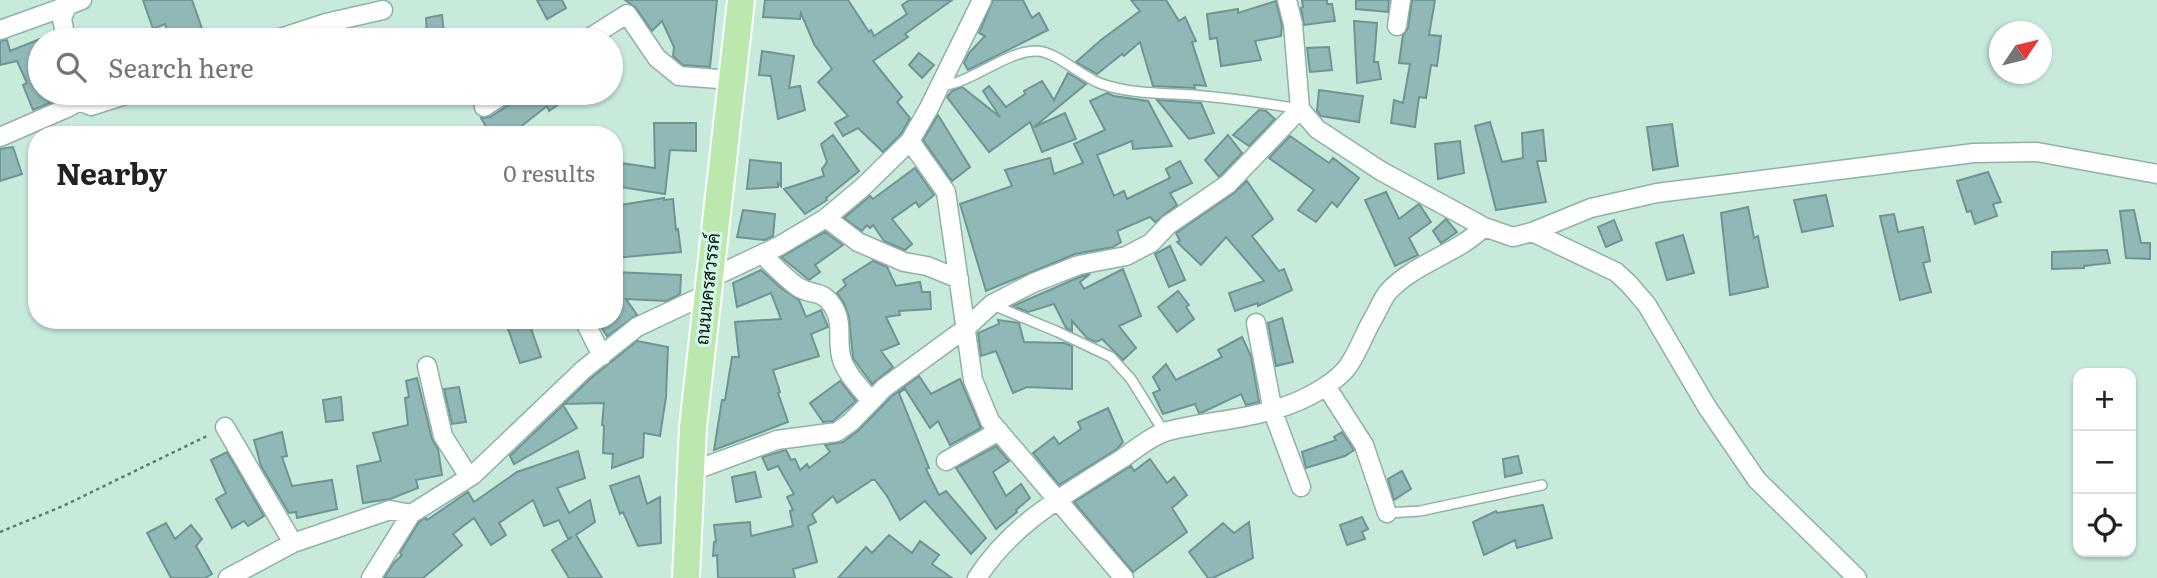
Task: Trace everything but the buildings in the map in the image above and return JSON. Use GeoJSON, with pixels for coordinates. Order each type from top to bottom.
{"type":"FeatureCollection","features":[{"type":"Feature","properties":{"kind":"main road","name":"ถนนนครสวรรค์"},"geometry":{"type":"LineString","coordinates":[[686,578],[690,472],[741,0]]}},
{"type":"Feature","properties":{"kind":"street"},"geometry":{"type":"LineString","coordinates":[[371,578],[411,513],[469,477],[637,327],[826,218],[863,187],[910,141],[982,0]]}},
{"type":"Feature","properties":{"kind":"street"},"geometry":{"type":"LineString","coordinates":[[1287,0],[1293,24],[1300,109],[1317,129],[1381,171],[1484,227],[1513,237],[1591,208],[1657,192],[1974,153],[2037,152],[2157,174]]}},
{"type":"Feature","properties":{"kind":"street"},"geometry":{"type":"LineString","coordinates":[[1397,26],[1401,0]]}},
{"type":"Feature","properties":{"kind":"street"},"geometry":{"type":"LineString","coordinates":[[0,30],[73,2]]}},
{"type":"Feature","properties":{"kind":"street"},"geometry":{"type":"LineString","coordinates":[[64,28],[62,18],[73,2]]}},
{"type":"Feature","properties":{"kind":"street"},"geometry":{"type":"LineString","coordinates":[[311,28],[383,10]]}},
{"type":"Feature","properties":{"kind":"street"},"geometry":{"type":"LineString","coordinates":[[605,28],[627,14],[657,58],[679,76],[732,80]]}},
{"type":"Feature","properties":{"kind":"street"},"geometry":{"type":"LineString","coordinates":[[0,137],[71,105]]}},
{"type":"Feature","properties":{"kind":"street"},"geometry":{"type":"LineString","coordinates":[[690,472],[776,440],[837,432],[851,422],[884,388],[966,328],[992,304],[1033,283],[1068,270],[1126,256],[1151,243],[1168,225],[1228,184],[1300,109]]}},
{"type":"Feature","properties":{"kind":"street"},"geometry":{"type":"LineString","coordinates":[[910,141],[946,192],[973,380],[990,421],[1124,578]]}},
{"type":"Feature","properties":{"kind":"street"},"geometry":{"type":"LineString","coordinates":[[826,218],[858,242],[904,262],[927,267],[958,279]]}},
{"type":"Feature","properties":{"kind":"street"},"geometry":{"type":"LineString","coordinates":[[977,578],[1012,533],[1057,499],[1164,432],[1273,412],[1339,378],[1354,361],[1388,292],[1429,260],[1476,236],[1484,227]]}},
{"type":"Feature","properties":{"kind":"street"},"geometry":{"type":"LineString","coordinates":[[1532,232],[1616,272],[1629,284],[1647,304],[1707,407],[1757,480],[1857,578]]}},
{"type":"Feature","properties":{"kind":"street"},"geometry":{"type":"LineString","coordinates":[[762,254],[796,285],[808,292],[819,293],[827,300],[841,324],[841,360],[871,401]]}},
{"type":"Feature","properties":{"kind":"street"},"geometry":{"type":"LineString","coordinates":[[1256,323],[1273,412],[1301,487]]}},
{"type":"Feature","properties":{"kind":"street"},"geometry":{"type":"LineString","coordinates":[[588,329],[602,356]]}},
{"type":"Feature","properties":{"kind":"street"},"geometry":{"type":"LineString","coordinates":[[427,366],[443,436],[469,477]]}},
{"type":"Feature","properties":{"kind":"street"},"geometry":{"type":"LineString","coordinates":[[1325,386],[1364,445],[1387,513]]}},
{"type":"Feature","properties":{"kind":"street"},"geometry":{"type":"LineString","coordinates":[[225,427],[293,543]]}},
{"type":"Feature","properties":{"kind":"street"},"geometry":{"type":"LineString","coordinates":[[946,461],[999,431]]}},
{"type":"Feature","properties":{"kind":"street"},"geometry":{"type":"LineString","coordinates":[[228,578],[293,543],[390,510],[411,513]]}},
{"type":"Feature","properties":{"kind":"lane"},"geometry":{"type":"LineString","coordinates":[[940,86],[958,84],[1013,57],[1037,51],[1068,64],[1101,84],[1130,90],[1233,98],[1300,109]]}},
{"type":"Feature","properties":{"kind":"lane"},"geometry":{"type":"LineString","coordinates":[[992,304],[1111,357],[1132,379],[1164,432]]}},
{"type":"Feature","properties":{"kind":"lane"},"geometry":{"type":"LineString","coordinates":[[1387,513],[1420,511],[1542,485]]}},
{"type":"Feature","properties":{"kind":"path"},"geometry":{"type":"LineString","coordinates":[[0,532],[63,506],[225,427]]}}]}
